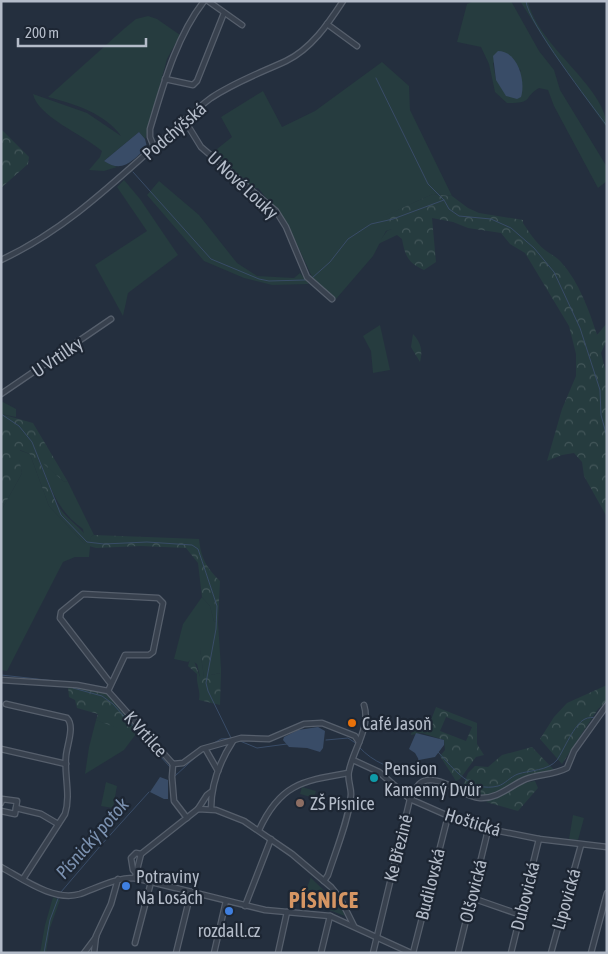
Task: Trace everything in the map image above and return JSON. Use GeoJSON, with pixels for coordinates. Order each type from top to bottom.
{"type":"FeatureCollection","features":[{"type":"Feature","properties":{"kind":"street"},"geometry":{"type":"LineString","coordinates":[[154,147],[150,137],[150,129],[165,79],[192,20],[206,1],[242,25]]}},
{"type":"Feature","properties":{"kind":"street","name":"Podchýšská"},"geometry":{"type":"LineString","coordinates":[[1,260],[49,235],[76,215],[210,99],[235,83],[293,57],[306,48],[327,24],[343,1]]}},
{"type":"Feature","properties":{"kind":"street"},"geometry":{"type":"LineString","coordinates":[[165,79],[187,85],[197,81],[224,13]]}},
{"type":"Feature","properties":{"kind":"street"},"geometry":{"type":"LineString","coordinates":[[327,24],[357,46]]}},
{"type":"Feature","properties":{"kind":"street","name":"U Nové Louky"},"geometry":{"type":"LineString","coordinates":[[185,121],[201,147],[276,211],[286,227],[307,277],[332,299]]}},
{"type":"Feature","properties":{"kind":"street","name":"U Vrtilky"},"geometry":{"type":"LineString","coordinates":[[1,394],[111,319]]}},
{"type":"Feature","properties":{"kind":"street"},"geometry":{"type":"LineString","coordinates":[[1,680],[77,685],[108,691],[125,655],[149,655],[153,652],[163,603],[158,598],[83,594],[61,612],[60,618],[111,684]]}},
{"type":"Feature","properties":{"kind":"street","name":"K Vrtilce"},"geometry":{"type":"LineString","coordinates":[[108,691],[172,767],[174,802],[187,818]]}},
{"type":"Feature","properties":{"kind":"street"},"geometry":{"type":"LineString","coordinates":[[6,704],[61,716],[70,720],[66,764],[68,806],[23,879]]}},
{"type":"Feature","properties":{"kind":"street"},"geometry":{"type":"LineString","coordinates":[[324,881],[328,875],[348,810],[351,795],[348,773],[363,727],[366,710],[364,705]]}},
{"type":"Feature","properties":{"kind":"street","name":"Ke Březině"},"geometry":{"type":"LineString","coordinates":[[372,953],[410,799],[420,784],[424,781],[441,783],[480,798],[511,789],[525,780],[556,774],[567,768],[574,750],[607,705]]}},
{"type":"Feature","properties":{"kind":"street"},"geometry":{"type":"LineString","coordinates":[[172,767],[181,764],[200,750],[206,750],[236,740],[266,740],[297,726],[322,723],[355,736],[358,744]]}},
{"type":"Feature","properties":{"kind":"street"},"geometry":{"type":"LineString","coordinates":[[210,809],[211,792],[224,754],[236,740]]}},
{"type":"Feature","properties":{"kind":"street"},"geometry":{"type":"LineString","coordinates":[[1,749],[66,764]]}},
{"type":"Feature","properties":{"kind":"street"},"geometry":{"type":"LineString","coordinates":[[206,750],[218,770]]}},
{"type":"Feature","properties":{"kind":"street","name":"Hoštická"},"geometry":{"type":"LineString","coordinates":[[353,760],[380,772],[410,799],[448,816],[488,830],[539,839],[607,847]]}},
{"type":"Feature","properties":{"kind":"street"},"geometry":{"type":"LineString","coordinates":[[259,830],[272,805],[296,785],[348,773]]}},
{"type":"Feature","properties":{"kind":"street"},"geometry":{"type":"LineString","coordinates":[[136,875],[141,854],[198,809],[211,792]]}},
{"type":"Feature","properties":{"kind":"street"},"geometry":{"type":"LineString","coordinates":[[1,803],[2,798],[17,801],[15,814],[1,811]]}},
{"type":"Feature","properties":{"kind":"street"},"geometry":{"type":"LineString","coordinates":[[16,808],[41,814],[58,824]]}},
{"type":"Feature","properties":{"kind":"street"},"geometry":{"type":"LineString","coordinates":[[198,809],[210,809],[229,814],[259,830],[324,881],[340,898],[354,926]]}},
{"type":"Feature","properties":{"kind":"street","name":"Budilovská"},"geometry":{"type":"LineString","coordinates":[[412,953],[448,816]]}},
{"type":"Feature","properties":{"kind":"street","name":"Olšovická"},"geometry":{"type":"LineString","coordinates":[[458,953],[488,830]]}},
{"type":"Feature","properties":{"kind":"street"},"geometry":{"type":"LineString","coordinates":[[245,906],[271,839]]}},
{"type":"Feature","properties":{"kind":"street","name":"Dubovická"},"geometry":{"type":"LineString","coordinates":[[511,953],[539,839]]}},
{"type":"Feature","properties":{"kind":"street","name":"Lipovická"},"geometry":{"type":"LineString","coordinates":[[551,953],[581,845]]}},
{"type":"Feature","properties":{"kind":"street"},"geometry":{"type":"LineString","coordinates":[[141,854],[136,853],[131,858],[133,870],[136,875],[151,882],[245,906],[330,916],[412,953]]}},
{"type":"Feature","properties":{"kind":"street"},"geometry":{"type":"LineString","coordinates":[[1,868],[60,895],[79,894],[118,879],[136,875]]}},
{"type":"Feature","properties":{"kind":"street"},"geometry":{"type":"LineString","coordinates":[[84,953],[96,936],[111,904],[118,879]]}},
{"type":"Feature","properties":{"kind":"street"},"geometry":{"type":"LineString","coordinates":[[135,943],[151,882]]}},
{"type":"Feature","properties":{"kind":"street"},"geometry":{"type":"LineString","coordinates":[[176,953],[191,892]]}},
{"type":"Feature","properties":{"kind":"street"},"geometry":{"type":"LineString","coordinates":[[591,953],[607,893]]}},
{"type":"Feature","properties":{"kind":"street"},"geometry":{"type":"LineString","coordinates":[[472,898],[521,915]]}},
{"type":"Feature","properties":{"kind":"street"},"geometry":{"type":"LineString","coordinates":[[214,953],[226,902]]}},
{"type":"Feature","properties":{"kind":"street"},"geometry":{"type":"LineString","coordinates":[[278,953],[287,912]]}},
{"type":"Feature","properties":{"kind":"street"},"geometry":{"type":"LineString","coordinates":[[321,953],[330,916]]}},
{"type":"Feature","properties":{"kind":"street"},"geometry":{"type":"LineString","coordinates":[[94,953],[96,936]]}},
{"type":"Feature","properties":{"kind":"green space"},"geometry":{"type":"Polygon","coordinates":[[[474,1],[511,1],[539,51],[554,70],[560,90],[607,167],[607,181],[598,188],[554,106],[548,90],[539,88],[525,101],[507,103],[495,92],[489,64],[481,47],[457,42],[467,4],[474,1]],[[509,56],[493,63],[496,80],[521,71],[509,56]]]}},
{"type":"Feature","properties":{"kind":"green space"},"geometry":{"type":"Polygon","coordinates":[[[520,1],[528,1],[534,18],[544,34],[596,97],[604,113],[607,128],[551,50],[520,1]]]}},
{"type":"Feature","properties":{"kind":"green space"},"geometry":{"type":"Polygon","coordinates":[[[148,16],[157,19],[180,35],[167,59],[145,139],[139,132],[104,161],[117,167],[104,171],[89,170],[100,157],[102,151],[52,118],[43,110],[33,94],[87,113],[121,136],[98,115],[78,106],[48,97],[136,19],[148,16]]]}},
{"type":"Feature","properties":{"kind":"green space"},"geometry":{"type":"Polygon","coordinates":[[[382,62],[409,86],[410,110],[452,196],[433,194],[383,217],[393,229],[386,231],[373,256],[336,299],[314,281],[286,221],[258,188],[253,188],[212,153],[232,137],[221,117],[263,91],[282,127],[315,111],[382,62]]]}},
{"type":"Feature","properties":{"kind":"green space"},"geometry":{"type":"Polygon","coordinates":[[[1,129],[29,157],[28,164],[1,188],[1,129]]]}},
{"type":"Feature","properties":{"kind":"green space"},"geometry":{"type":"Polygon","coordinates":[[[124,180],[140,199],[178,255],[128,293],[123,316],[95,265],[147,231],[117,187],[124,180]]]}},
{"type":"Feature","properties":{"kind":"green space"},"geometry":{"type":"Polygon","coordinates":[[[159,181],[199,215],[237,263],[257,276],[294,278],[300,273],[309,284],[272,285],[244,278],[204,261],[147,195],[159,181]]]}},
{"type":"Feature","properties":{"kind":"green space"},"geometry":{"type":"Polygon","coordinates":[[[433,194],[452,196],[468,208],[479,213],[523,220],[523,223],[536,241],[559,260],[573,278],[587,306],[597,335],[607,323],[607,340],[601,353],[607,376],[607,517],[584,476],[582,462],[574,453],[547,461],[562,409],[576,376],[576,354],[569,326],[525,253],[510,244],[501,233],[468,228],[453,222],[432,218],[436,262],[424,270],[411,262],[404,250],[402,239],[397,235],[378,244],[387,231],[392,229],[382,217],[433,194]]]}},
{"type":"Feature","properties":{"kind":"green space"},"geometry":{"type":"Polygon","coordinates":[[[380,325],[390,370],[373,373],[371,351],[363,336],[380,325]]]}},
{"type":"Feature","properties":{"kind":"green space"},"geometry":{"type":"Polygon","coordinates":[[[413,334],[421,347],[420,362],[411,347],[413,334]]]}},
{"type":"Feature","properties":{"kind":"green space"},"geometry":{"type":"Polygon","coordinates":[[[1,401],[16,409],[16,417],[1,414],[1,401]]]}},
{"type":"Feature","properties":{"kind":"green space"},"geometry":{"type":"Polygon","coordinates":[[[1,414],[33,423],[68,482],[63,481],[38,459],[51,491],[61,510],[88,539],[85,544],[49,506],[30,454],[20,450],[18,453],[22,473],[1,511],[1,414]]]}},
{"type":"Feature","properties":{"kind":"green space"},"geometry":{"type":"Polygon","coordinates":[[[19,450],[30,454],[49,506],[85,544],[83,529],[60,506],[38,458],[63,481],[68,482],[94,535],[91,537],[89,557],[75,557],[63,562],[7,671],[1,670],[1,511],[22,473],[17,452],[19,450]]]}},
{"type":"Feature","properties":{"kind":"green space"},"geometry":{"type":"Polygon","coordinates":[[[94,535],[199,539],[205,562],[220,581],[218,622],[214,621],[210,606],[202,597],[198,563],[186,548],[141,546],[96,548],[89,546],[91,537],[94,535]]]}},
{"type":"Feature","properties":{"kind":"green space"},"geometry":{"type":"Polygon","coordinates":[[[43,559],[46,559],[44,570],[37,575],[36,570],[43,559]]]}},
{"type":"Feature","properties":{"kind":"green space"},"geometry":{"type":"Polygon","coordinates":[[[202,597],[210,606],[214,621],[218,622],[221,673],[211,675],[200,648],[204,677],[200,677],[197,664],[190,660],[188,662],[174,659],[183,624],[202,597]]]}},
{"type":"Feature","properties":{"kind":"green space"},"geometry":{"type":"Polygon","coordinates":[[[202,644],[208,645],[212,655],[211,675],[221,673],[220,705],[199,700],[197,674],[188,666],[190,659],[194,661],[200,677],[204,677],[200,649],[202,644]]]}},
{"type":"Feature","properties":{"kind":"green space"},"geometry":{"type":"Polygon","coordinates":[[[607,685],[607,701],[598,709],[562,764],[540,739],[554,717],[567,703],[607,685]]]}},
{"type":"Feature","properties":{"kind":"green space"},"geometry":{"type":"Polygon","coordinates":[[[76,686],[108,693],[138,730],[133,734],[96,720],[98,714],[77,708],[75,700],[69,697],[68,687],[76,686]]]}},
{"type":"Feature","properties":{"kind":"green space"},"geometry":{"type":"Polygon","coordinates":[[[436,707],[477,723],[477,744],[484,755],[476,757],[460,779],[456,781],[440,756],[445,750],[444,740],[422,733],[411,735],[414,722],[431,720],[436,707]],[[446,717],[440,731],[466,741],[472,727],[446,717]]]}},
{"type":"Feature","properties":{"kind":"green space"},"geometry":{"type":"Polygon","coordinates":[[[96,720],[136,734],[124,750],[85,774],[89,747],[96,720]]]}},
{"type":"Feature","properties":{"kind":"green space"},"geometry":{"type":"Polygon","coordinates":[[[532,747],[555,771],[486,796],[462,789],[468,773],[475,766],[488,767],[502,755],[532,747]]]}},
{"type":"Feature","properties":{"kind":"green space"},"geometry":{"type":"Polygon","coordinates":[[[535,781],[538,788],[518,811],[486,802],[516,787],[535,781]]]}},
{"type":"Feature","properties":{"kind":"green space"},"geometry":{"type":"Polygon","coordinates":[[[106,782],[117,786],[113,808],[101,806],[106,782]]]}},
{"type":"Feature","properties":{"kind":"green space"},"geometry":{"type":"Polygon","coordinates":[[[302,787],[316,791],[314,798],[300,794],[302,787]]]}},
{"type":"Feature","properties":{"kind":"green space"},"geometry":{"type":"Polygon","coordinates":[[[573,815],[584,818],[578,840],[569,839],[573,815]]]}},
{"type":"Feature","properties":{"kind":"green space"},"geometry":{"type":"Polygon","coordinates":[[[312,874],[311,878],[334,900],[338,900],[345,916],[324,908],[300,907],[312,874]]]}},
{"type":"Feature","properties":{"kind":"green space"},"geometry":{"type":"Polygon","coordinates":[[[53,897],[60,900],[50,928],[46,953],[40,953],[45,925],[53,897]]]}},
{"type":"Feature","properties":{"kind":"water"},"geometry":{"type":"Polygon","coordinates":[[[498,51],[505,52],[511,56],[519,68],[522,90],[521,97],[517,99],[506,96],[496,80],[493,56],[498,51]]]}},
{"type":"Feature","properties":{"kind":"water"},"geometry":{"type":"Polygon","coordinates":[[[139,132],[145,139],[147,147],[132,161],[122,166],[117,166],[104,161],[139,132]]]}},
{"type":"Feature","properties":{"kind":"water"},"geometry":{"type":"Polygon","coordinates":[[[318,727],[325,731],[323,748],[320,752],[307,748],[289,747],[283,740],[284,737],[298,730],[318,727]]]}},
{"type":"Feature","properties":{"kind":"water"},"geometry":{"type":"Polygon","coordinates":[[[416,733],[444,740],[444,745],[435,757],[419,760],[415,753],[409,749],[416,733]]]}},
{"type":"Feature","properties":{"kind":"water"},"geometry":{"type":"Polygon","coordinates":[[[160,777],[168,780],[168,799],[150,792],[160,777]]]}},
{"type":"Feature","properties":{"kind":"waterway"},"geometry":{"type":"LineString","coordinates":[[526,1],[529,11],[548,44],[607,126]]}},
{"type":"Feature","properties":{"kind":"waterway"},"geometry":{"type":"LineString","coordinates":[[376,78],[428,184],[444,200],[449,209],[459,216],[491,219],[511,228],[534,248],[554,272],[580,328],[600,390],[601,415],[607,437]]}},
{"type":"Feature","properties":{"kind":"waterway"},"geometry":{"type":"LineString","coordinates":[[133,172],[211,259],[259,279],[269,281],[305,280]]}},
{"type":"Feature","properties":{"kind":"waterway"},"geometry":{"type":"LineString","coordinates":[[312,278],[330,262],[348,239],[371,224],[393,219],[444,200]]}},
{"type":"Feature","properties":{"kind":"waterway"},"geometry":{"type":"LineString","coordinates":[[1,414],[19,426],[32,442],[61,515],[87,542],[104,544],[147,542],[192,545],[198,549],[217,606],[216,629],[206,683],[231,738]]}},
{"type":"Feature","properties":{"kind":"waterway"},"geometry":{"type":"LineString","coordinates":[[1,675],[73,683]]}},
{"type":"Feature","properties":{"kind":"waterway"},"geometry":{"type":"LineString","coordinates":[[73,688],[102,696],[113,704],[170,767]]}},
{"type":"Feature","properties":{"kind":"waterway","name":"Písnický potok"},"geometry":{"type":"LineString","coordinates":[[438,752],[457,772],[471,783],[479,786],[498,786],[518,774],[553,764],[577,726],[586,718],[596,717]]}},
{"type":"Feature","properties":{"kind":"waterway","name":"Písnický potok"},"geometry":{"type":"LineString","coordinates":[[212,744],[221,739],[234,738]]}},
{"type":"Feature","properties":{"kind":"waterway","name":"Písnický potok"},"geometry":{"type":"LineString","coordinates":[[326,740],[348,738],[357,744]]}},
{"type":"Feature","properties":{"kind":"waterway","name":"Písnický potok"},"geometry":{"type":"LineString","coordinates":[[240,741],[257,748],[287,744]]}},
{"type":"Feature","properties":{"kind":"waterway","name":"Písnický potok"},"geometry":{"type":"LineString","coordinates":[[359,747],[370,757],[383,764],[410,772],[419,759]]}},
{"type":"Feature","properties":{"kind":"waterway","name":"Písnický potok"},"geometry":{"type":"LineString","coordinates":[[175,776],[200,753]]}},
{"type":"Feature","properties":{"kind":"waterway","name":"Písnický potok"},"geometry":{"type":"LineString","coordinates":[[174,770],[176,774]]}},
{"type":"Feature","properties":{"kind":"waterway","name":"Písnický potok"},"geometry":{"type":"LineString","coordinates":[[61,892],[149,792]]}},
{"type":"Feature","properties":{"kind":"waterway","name":"Písnický potok"},"geometry":{"type":"LineString","coordinates":[[44,953],[50,920],[59,896]]}},
{"type":"Feature","properties":{"kind":"place","name":"Café Jasoň"},"geometry":{"type":"Point","coordinates":[352,723]}},
{"type":"Feature","properties":{"kind":"place","name":"Pension Kamenný Dvůr"},"geometry":{"type":"Point","coordinates":[374,778]}},
{"type":"Feature","properties":{"kind":"place","name":"ZŠ Písnice"},"geometry":{"type":"Point","coordinates":[300,803]}},
{"type":"Feature","properties":{"kind":"place","name":"Potraviny Na Losách"},"geometry":{"type":"Point","coordinates":[126,886]}},
{"type":"Feature","properties":{"kind":"place","name":"rozdall.cz"},"geometry":{"type":"Point","coordinates":[229,911]}},
{"type":"Feature","properties":{"kind":"district","name":"PÍSNICE"},"geometry":{"type":"Point","coordinates":[324,900]}}]}
